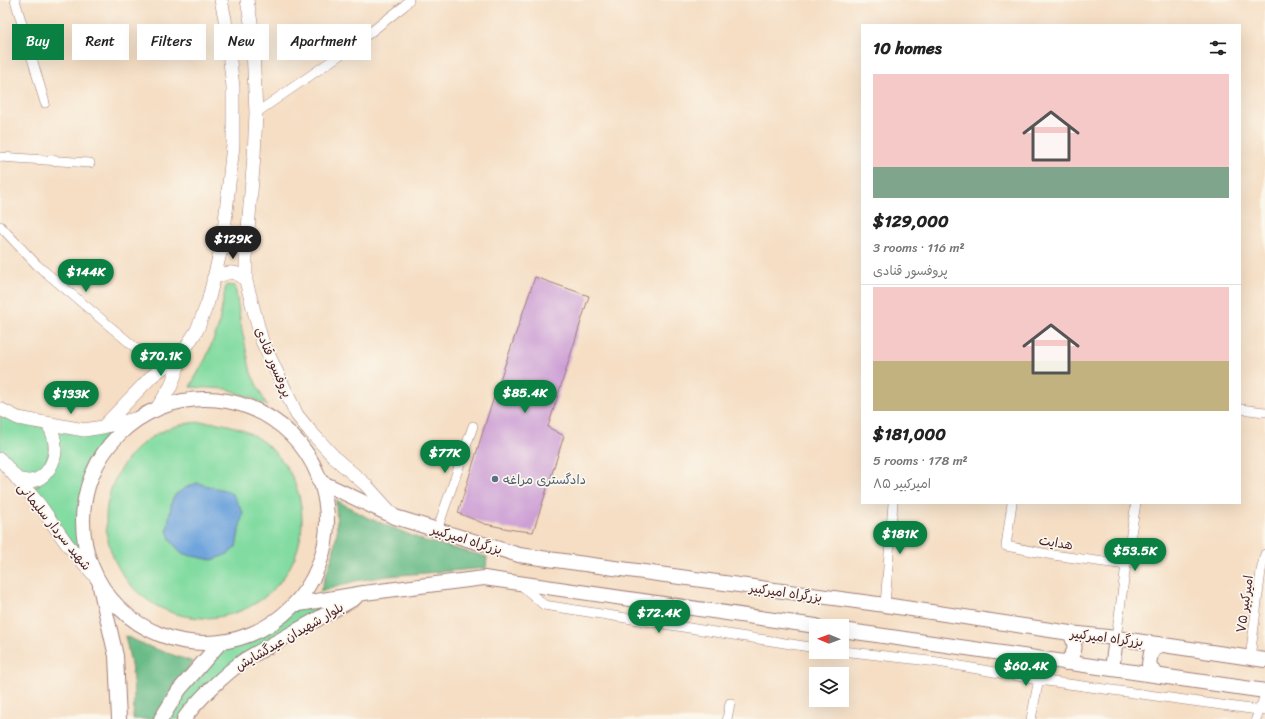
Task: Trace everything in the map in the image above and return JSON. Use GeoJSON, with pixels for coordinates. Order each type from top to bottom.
{"type":"FeatureCollection","features":[{"type":"Feature","properties":{"kind":"main road"},"geometry":{"type":"LineString","coordinates":[[156,410],[171,386],[183,352],[197,330],[208,302],[223,241],[233,145],[233,87],[225,19],[221,0]]}},
{"type":"Feature","properties":{"kind":"main road","name":"پروفسور قنادی"},"geometry":{"type":"LineString","coordinates":[[247,0],[252,28],[256,113],[246,281],[262,341],[297,415],[337,460],[365,484],[395,517]]}},
{"type":"Feature","properties":{"kind":"main road"},"geometry":{"type":"LineString","coordinates":[[223,241],[229,248],[234,250],[239,250],[247,246]]}},
{"type":"Feature","properties":{"kind":"main road"},"geometry":{"type":"LineString","coordinates":[[213,279],[221,274],[230,272],[242,276],[246,281]]}},
{"type":"Feature","properties":{"kind":"main road"},"geometry":{"type":"LineString","coordinates":[[103,427],[150,377],[183,352]]}},
{"type":"Feature","properties":{"kind":"main road"},"geometry":{"type":"LineString","coordinates":[[119,719],[116,656],[97,579],[86,547],[83,517],[88,487],[100,460],[118,435],[142,417],[169,404],[198,399],[228,401],[256,410],[281,425],[294,436],[319,481],[326,503],[326,544],[312,582],[299,604]]}},
{"type":"Feature","properties":{"kind":"main road"},"geometry":{"type":"LineString","coordinates":[[0,409],[18,418],[84,430],[103,427],[142,417]]}},
{"type":"Feature","properties":{"kind":"main road"},"geometry":{"type":"LineString","coordinates":[[17,479],[31,481],[44,476],[53,462],[56,447],[53,432],[47,423]]}},
{"type":"Feature","properties":{"kind":"main road","name":"شهید سردار سلیمانی"},"geometry":{"type":"LineString","coordinates":[[0,459],[39,504],[67,544],[97,579]]}},
{"type":"Feature","properties":{"kind":"main road","name":"بزرگراه امیرکبیر"},"geometry":{"type":"LineString","coordinates":[[319,481],[395,517],[519,555],[885,605],[1070,633],[1116,638],[1265,660]]}},
{"type":"Feature","properties":{"kind":"main road"},"geometry":{"type":"LineString","coordinates":[[97,579],[121,611],[150,631],[184,643],[220,644],[244,634],[299,604],[364,593],[484,578],[809,625]]}},
{"type":"Feature","properties":{"kind":"main road","name":"بلوار شهیدان عیدگشایش"},"geometry":{"type":"LineString","coordinates":[[184,719],[190,710],[234,667],[364,593]]}},
{"type":"Feature","properties":{"kind":"main road"},"geometry":{"type":"LineString","coordinates":[[849,631],[1265,691]]}},
{"type":"Feature","properties":{"kind":"main road"},"geometry":{"type":"LineString","coordinates":[[1066,663],[1074,654],[1075,643],[1070,633]]}},
{"type":"Feature","properties":{"kind":"main road"},"geometry":{"type":"LineString","coordinates":[[1112,669],[1116,638]]}},
{"type":"Feature","properties":{"kind":"main road"},"geometry":{"type":"LineString","coordinates":[[161,719],[179,690],[220,644]]}},
{"type":"Feature","properties":{"kind":"main road"},"geometry":{"type":"LineString","coordinates":[[1155,674],[1150,664],[1151,653],[1159,644]]}},
{"type":"Feature","properties":{"kind":"street"},"geometry":{"type":"LineString","coordinates":[[15,0],[45,103]]}},
{"type":"Feature","properties":{"kind":"street"},"geometry":{"type":"LineString","coordinates":[[256,113],[353,46],[404,6],[409,0]]}},
{"type":"Feature","properties":{"kind":"street"},"geometry":{"type":"LineString","coordinates":[[0,157],[90,163]]}},
{"type":"Feature","properties":{"kind":"street"},"geometry":{"type":"LineString","coordinates":[[0,226],[38,265],[160,370]]}},
{"type":"Feature","properties":{"kind":"street"},"geometry":{"type":"LineString","coordinates":[[1241,409],[1265,412]]}},
{"type":"Feature","properties":{"kind":"street"},"geometry":{"type":"LineString","coordinates":[[437,530],[473,426]]}},
{"type":"Feature","properties":{"kind":"street"},"geometry":{"type":"LineString","coordinates":[[885,605],[893,504]]}},
{"type":"Feature","properties":{"kind":"street","name":"هدایت"},"geometry":{"type":"LineString","coordinates":[[1012,504],[1006,546],[1053,555],[1126,565]]}},
{"type":"Feature","properties":{"kind":"street"},"geometry":{"type":"LineString","coordinates":[[1116,638],[1136,504]]}},
{"type":"Feature","properties":{"kind":"street","name":"امیرکبیر ۷۵"},"geometry":{"type":"LineString","coordinates":[[1250,658],[1261,571],[1265,554]]}},
{"type":"Feature","properties":{"kind":"street"},"geometry":{"type":"LineString","coordinates":[[519,583],[544,605],[809,647]]}},
{"type":"Feature","properties":{"kind":"street"},"geometry":{"type":"LineString","coordinates":[[849,652],[938,662],[1038,680],[1260,714],[1265,695]]}},
{"type":"Feature","properties":{"kind":"street"},"geometry":{"type":"LineString","coordinates":[[1031,719],[1043,659]]}},
{"type":"Feature","properties":{"kind":"street"},"geometry":{"type":"LineString","coordinates":[[727,719],[730,703]]}},
{"type":"Feature","properties":{"kind":"green space"},"geometry":{"type":"Polygon","coordinates":[[[226,285],[235,286],[251,373],[267,406],[252,398],[227,389],[190,387],[206,358],[218,328],[226,285]]]}},
{"type":"Feature","properties":{"kind":"green space"},"geometry":{"type":"Polygon","coordinates":[[[0,416],[35,424],[43,428],[46,432],[50,443],[46,461],[40,470],[31,474],[22,475],[0,452],[0,416]]]}},
{"type":"Feature","properties":{"kind":"green space"},"geometry":{"type":"Polygon","coordinates":[[[194,422],[214,422],[242,429],[259,438],[274,450],[286,465],[295,482],[302,510],[302,530],[295,558],[286,575],[274,590],[259,602],[242,611],[214,618],[194,618],[166,611],[149,602],[134,590],[122,575],[113,558],[106,530],[106,510],[113,482],[122,465],[134,450],[149,438],[166,429],[194,422]]]}},
{"type":"Feature","properties":{"kind":"green space"},"geometry":{"type":"Polygon","coordinates":[[[120,426],[90,467],[79,504],[79,531],[83,558],[29,487],[39,485],[56,429],[120,426]]]}},
{"type":"Feature","properties":{"kind":"green space"},"geometry":{"type":"Polygon","coordinates":[[[336,500],[366,517],[425,541],[487,557],[486,568],[387,576],[355,581],[320,592],[333,555],[337,532],[336,500]]]}},
{"type":"Feature","properties":{"kind":"green space"},"geometry":{"type":"Polygon","coordinates":[[[364,593],[246,659],[184,719],[161,719],[219,644],[244,634],[299,604],[364,593]]]}},
{"type":"Feature","properties":{"kind":"green space"},"geometry":{"type":"Polygon","coordinates":[[[125,636],[150,647],[193,662],[168,695],[157,719],[133,719],[133,677],[125,636]]]}},
{"type":"Feature","properties":{"kind":"water"},"geometry":{"type":"Polygon","coordinates":[[[197,483],[228,491],[233,495],[243,512],[236,547],[228,554],[212,560],[183,554],[171,541],[167,531],[172,500],[176,494],[197,483]]]}},
{"type":"Feature","properties":{"kind":"building"},"geometry":{"type":"Polygon","coordinates":[[[535,277],[589,296],[548,427],[564,436],[533,532],[485,524],[458,513],[488,415],[535,277]]]}},
{"type":"Feature","properties":{"kind":"place","name":"دادگستری مراغه"},"geometry":{"type":"Point","coordinates":[495,479]}}]}
